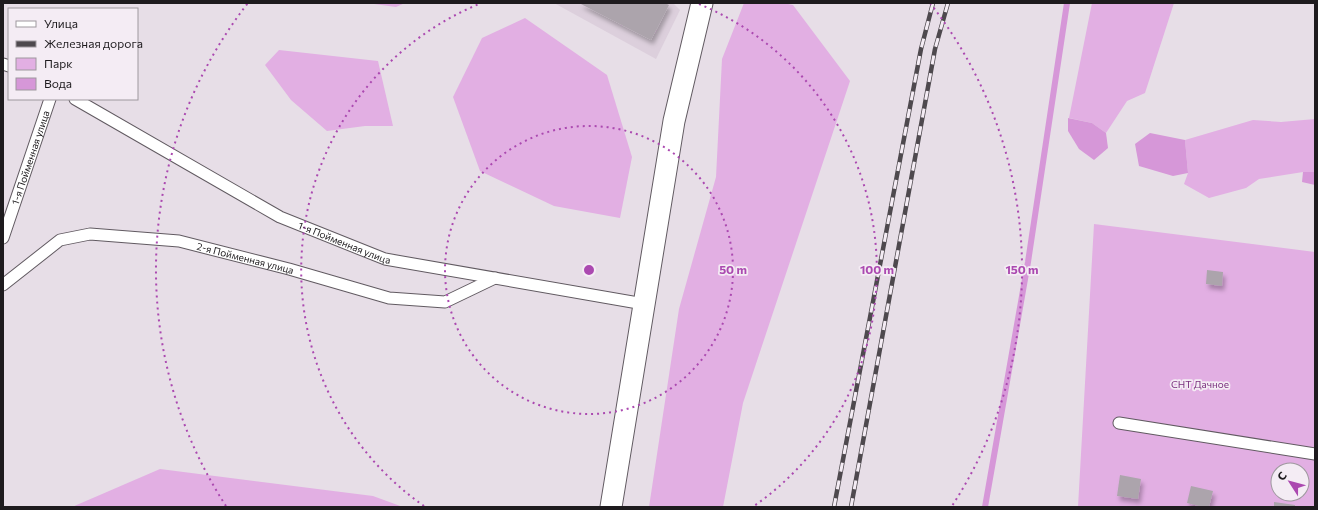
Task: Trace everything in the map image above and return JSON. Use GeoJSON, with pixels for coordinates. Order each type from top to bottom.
{"type":"FeatureCollection","features":[{"type":"Feature","properties":{"kind":"street"},"geometry":{"type":"LineString","coordinates":[[611,507],[674,121],[702,3]]}},
{"type":"Feature","properties":{"kind":"lane","name":"1-я Пойменная улица"},"geometry":{"type":"LineString","coordinates":[[3,238],[50,100]]}},
{"type":"Feature","properties":{"kind":"lane","name":"1-я Пойменная улица"},"geometry":{"type":"LineString","coordinates":[[77,100],[280,217],[385,259],[644,304]]}},
{"type":"Feature","properties":{"kind":"lane","name":"2-я Пойменная улица"},"geometry":{"type":"LineString","coordinates":[[3,285],[60,240],[90,234],[179,241],[289,269],[389,298],[445,302],[495,278]]}},
{"type":"Feature","properties":{"kind":"lane"},"geometry":{"type":"LineString","coordinates":[[1119,423],[1315,454]]}},
{"type":"Feature","properties":{"kind":"shaded area"},"geometry":{"type":"Polygon","coordinates":[[[554,3],[673,3],[680,10],[656,59],[554,3]]]}},
{"type":"Feature","properties":{"kind":"green space"},"geometry":{"type":"Polygon","coordinates":[[[367,3],[405,3],[396,7],[367,3]]]}},
{"type":"Feature","properties":{"kind":"green space"},"geometry":{"type":"Polygon","coordinates":[[[744,3],[783,3],[793,5],[850,81],[743,403],[723,507],[649,507],[679,309],[716,177],[722,59],[744,3]]]}},
{"type":"Feature","properties":{"kind":"green space"},"geometry":{"type":"Polygon","coordinates":[[[1092,3],[1174,3],[1145,93],[1127,101],[1106,133],[1092,123],[1069,118],[1092,3]]]}},
{"type":"Feature","properties":{"kind":"green space"},"geometry":{"type":"Polygon","coordinates":[[[525,18],[607,75],[632,157],[620,218],[554,206],[480,171],[453,97],[482,38],[525,18]]]}},
{"type":"Feature","properties":{"kind":"green space"},"geometry":{"type":"Polygon","coordinates":[[[279,50],[378,61],[393,126],[365,126],[327,131],[291,100],[265,65],[279,50]]]}},
{"type":"Feature","properties":{"kind":"green space"},"geometry":{"type":"Polygon","coordinates":[[[1315,119],[1315,172],[1303,172],[1259,179],[1246,188],[1209,198],[1184,184],[1188,173],[1185,140],[1253,120],[1281,122],[1315,119]]]}},
{"type":"Feature","properties":{"kind":"green space","name":"СНТ Дачное"},"geometry":{"type":"Polygon","coordinates":[[[1094,224],[1315,252],[1315,507],[1078,507],[1094,224]]]}},
{"type":"Feature","properties":{"kind":"green space"},"geometry":{"type":"Polygon","coordinates":[[[160,469],[373,496],[403,507],[72,507],[160,469]]]}},
{"type":"Feature","properties":{"kind":"water"},"geometry":{"type":"Polygon","coordinates":[[[1068,118],[1092,123],[1106,133],[1108,148],[1094,160],[1079,149],[1068,131],[1068,118]]]}},
{"type":"Feature","properties":{"kind":"water"},"geometry":{"type":"Polygon","coordinates":[[[1150,133],[1185,140],[1188,173],[1173,176],[1139,166],[1135,144],[1150,133]]]}},
{"type":"Feature","properties":{"kind":"water"},"geometry":{"type":"Polygon","coordinates":[[[1303,172],[1315,172],[1315,185],[1302,182],[1303,172]]]}},
{"type":"Feature","properties":{"kind":"building"},"geometry":{"type":"Polygon","coordinates":[[[579,3],[665,3],[669,5],[651,40],[579,3]]]}},
{"type":"Feature","properties":{"kind":"building"},"geometry":{"type":"Polygon","coordinates":[[[1207,270],[1223,272],[1222,286],[1206,284],[1207,270]]]}},
{"type":"Feature","properties":{"kind":"building"},"geometry":{"type":"Polygon","coordinates":[[[1120,475],[1141,479],[1138,499],[1117,496],[1120,475]]]}},
{"type":"Feature","properties":{"kind":"building"},"geometry":{"type":"Polygon","coordinates":[[[1191,486],[1213,491],[1209,507],[1187,503],[1191,486]]]}},
{"type":"Feature","properties":{"kind":"building"},"geometry":{"type":"Polygon","coordinates":[[[1274,502],[1295,505],[1295,507],[1274,507],[1274,502]]]}},
{"type":"Feature","properties":{"kind":"waterway"},"geometry":{"type":"LineString","coordinates":[[985,507],[1028,262],[1067,3]]}},
{"type":"Feature","properties":{"kind":"railway"},"geometry":{"type":"LineString","coordinates":[[834,507],[921,49],[933,3]]}},
{"type":"Feature","properties":{"kind":"railway"},"geometry":{"type":"LineString","coordinates":[[851,507],[935,49],[948,3]]}}]}
